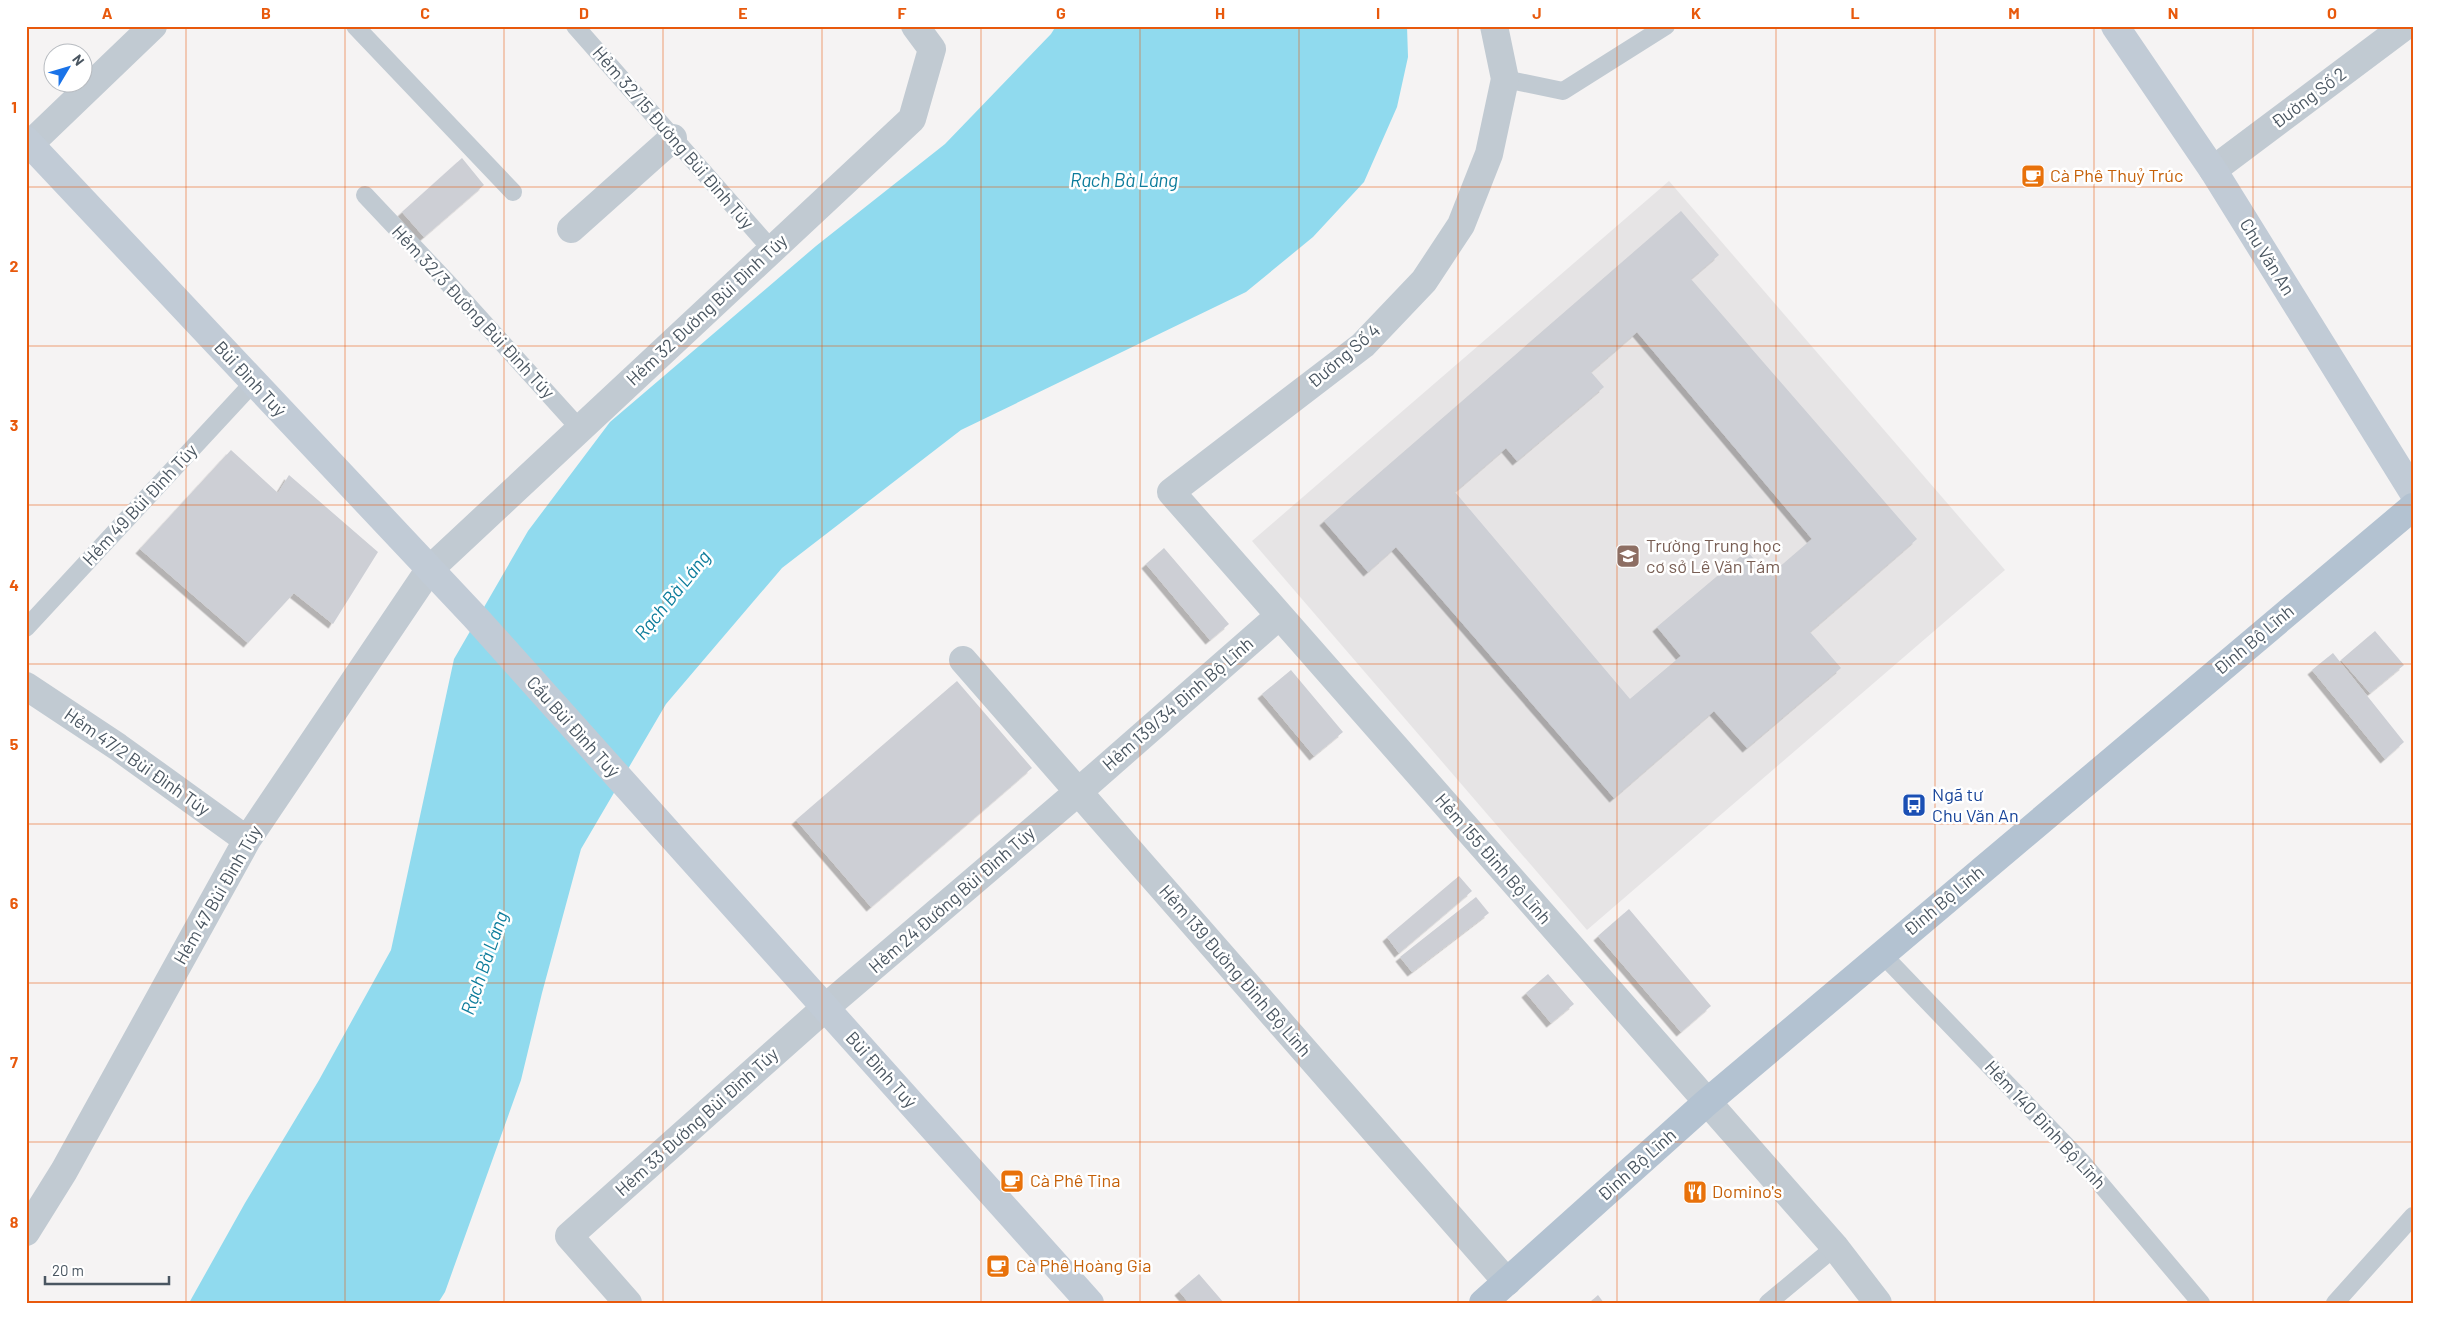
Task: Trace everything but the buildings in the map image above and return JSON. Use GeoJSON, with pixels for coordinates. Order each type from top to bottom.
{"type":"FeatureCollection","features":[{"type":"Feature","properties":{"kind":"main road","name":"Đinh Bộ Lĩnh"},"geometry":{"type":"LineString","coordinates":[[1482,1303],[1706,1103],[2413,507]]}},
{"type":"Feature","properties":{"kind":"street"},"geometry":{"type":"LineString","coordinates":[[28,142],[153,26]]}},
{"type":"Feature","properties":{"kind":"street","name":"Hẻm 32 Đường Bùi Đình Túy"},"geometry":{"type":"LineString","coordinates":[[429,570],[912,119],[932,49],[916,26]]}},
{"type":"Feature","properties":{"kind":"street","name":"Đường Số 4"},"geometry":{"type":"LineString","coordinates":[[1279,616],[1171,492],[1363,345],[1424,280],[1460,224],[1489,154],[1505,79],[1494,26]]}},
{"type":"Feature","properties":{"kind":"street","name":"Chu Văn An"},"geometry":{"type":"LineString","coordinates":[[2115,26],[2213,170],[2413,492]]}},
{"type":"Feature","properties":{"kind":"street","name":"Đường Số 2"},"geometry":{"type":"LineString","coordinates":[[2213,170],[2405,26]]}},
{"type":"Feature","properties":{"kind":"street"},"geometry":{"type":"LineString","coordinates":[[570,228],[673,138]]}},
{"type":"Feature","properties":{"kind":"street","name":"Bùi Đình Tuý"},"geometry":{"type":"LineString","coordinates":[[28,142],[475,618]]}},
{"type":"Feature","properties":{"kind":"street","name":"Hẻm 47 Bùi Đình Túy"},"geometry":{"type":"LineString","coordinates":[[26,1232],[64,1171],[247,840],[429,570]]}},
{"type":"Feature","properties":{"kind":"street","name":"Hẻm 139/34 Đinh Bộ Lĩnh"},"geometry":{"type":"LineString","coordinates":[[1078,792],[1279,616]]}},
{"type":"Feature","properties":{"kind":"street","name":"Hẻm 155 Đinh Bộ Lĩnh"},"geometry":{"type":"LineString","coordinates":[[1279,616],[1706,1103],[1835,1247],[1878,1303]]}},
{"type":"Feature","properties":{"kind":"street","name":"Cầu Bùi Đình Tuý"},"geometry":{"type":"LineString","coordinates":[[475,618],[672,837]]}},
{"type":"Feature","properties":{"kind":"street","name":"Hẻm 139 Đường Đinh Bộ Lĩnh"},"geometry":{"type":"LineString","coordinates":[[963,660],[1507,1282]]}},
{"type":"Feature","properties":{"kind":"street","name":"Hẻm 47/2 Bùi Đình Túy"},"geometry":{"type":"LineString","coordinates":[[26,686],[118,747],[247,840]]}},
{"type":"Feature","properties":{"kind":"street","name":"Hẻm 24 Đường Bùi Đình Túy"},"geometry":{"type":"LineString","coordinates":[[825,1008],[1078,792]]}},
{"type":"Feature","properties":{"kind":"street","name":"Bùi Đình Tuý"},"geometry":{"type":"LineString","coordinates":[[672,837],[1090,1303]]}},
{"type":"Feature","properties":{"kind":"street","name":"Hẻm 33 Đường Bùi Đình Túy"},"geometry":{"type":"LineString","coordinates":[[628,1303],[569,1236],[825,1008]]}},
{"type":"Feature","properties":{"kind":"lane"},"geometry":{"type":"LineString","coordinates":[[356,26],[513,192]]}},
{"type":"Feature","properties":{"kind":"lane","name":"Hẻm 32/15 Đường Bùi Đình Túy"},"geometry":{"type":"LineString","coordinates":[[575,26],[772,250]]}},
{"type":"Feature","properties":{"kind":"lane"},"geometry":{"type":"LineString","coordinates":[[1505,79],[1563,91],[1666,26]]}},
{"type":"Feature","properties":{"kind":"lane","name":"Hẻm 32/3 Đường Bùi Đình Túy"},"geometry":{"type":"LineString","coordinates":[[364,195],[447,282],[580,429]]}},
{"type":"Feature","properties":{"kind":"lane","name":"Hẻm 49 Bùi Đình Túy"},"geometry":{"type":"LineString","coordinates":[[26,628],[253,382]]}},
{"type":"Feature","properties":{"kind":"lane","name":"Hẻm 140 Đinh Bộ Lĩnh"},"geometry":{"type":"LineString","coordinates":[[1882,954],[2082,1162],[2200,1303]]}},
{"type":"Feature","properties":{"kind":"lane"},"geometry":{"type":"LineString","coordinates":[[2334,1303],[2413,1216]]}},
{"type":"Feature","properties":{"kind":"lane"},"geometry":{"type":"LineString","coordinates":[[1768,1303],[1835,1247]]}},
{"type":"Feature","properties":{"kind":"shaded area","name":"Trường Trung học cơ sở Lê Văn Tám"},"geometry":{"type":"Polygon","coordinates":[[[1669,181],[2005,570],[1587,930],[1252,541],[1669,181]]]}},
{"type":"Feature","properties":{"kind":"water","name":"Rạch Bà Láng"},"geometry":{"type":"Polygon","coordinates":[[[1056,26],[1407,26],[1408,57],[1397,107],[1364,182],[1313,237],[1246,292],[961,430],[782,568],[666,704],[581,849],[542,993],[521,1080],[445,1292],[438,1303],[189,1303],[245,1203],[319,1080],[391,950],[454,659],[528,531],[610,422],[816,246],[945,144],[1051,34],[1056,26]]]}},
{"type":"Feature","properties":{"kind":"place","name":"Cà Phê Thuỷ Trúc"},"geometry":{"type":"Point","coordinates":[2033,176]}},
{"type":"Feature","properties":{"kind":"place","name":"Trường Trung học cơ sở Lê Văn Tám"},"geometry":{"type":"Point","coordinates":[1628,556]}},
{"type":"Feature","properties":{"kind":"place","name":"Ngã tư Chu Văn An"},"geometry":{"type":"Point","coordinates":[1914,805]}},
{"type":"Feature","properties":{"kind":"place","name":"Cà Phê Tina"},"geometry":{"type":"Point","coordinates":[1012,1181]}},
{"type":"Feature","properties":{"kind":"place","name":"Domino's"},"geometry":{"type":"Point","coordinates":[1695,1192]}},
{"type":"Feature","properties":{"kind":"place","name":"Cà Phê Hoàng Gia"},"geometry":{"type":"Point","coordinates":[998,1266]}}]}
